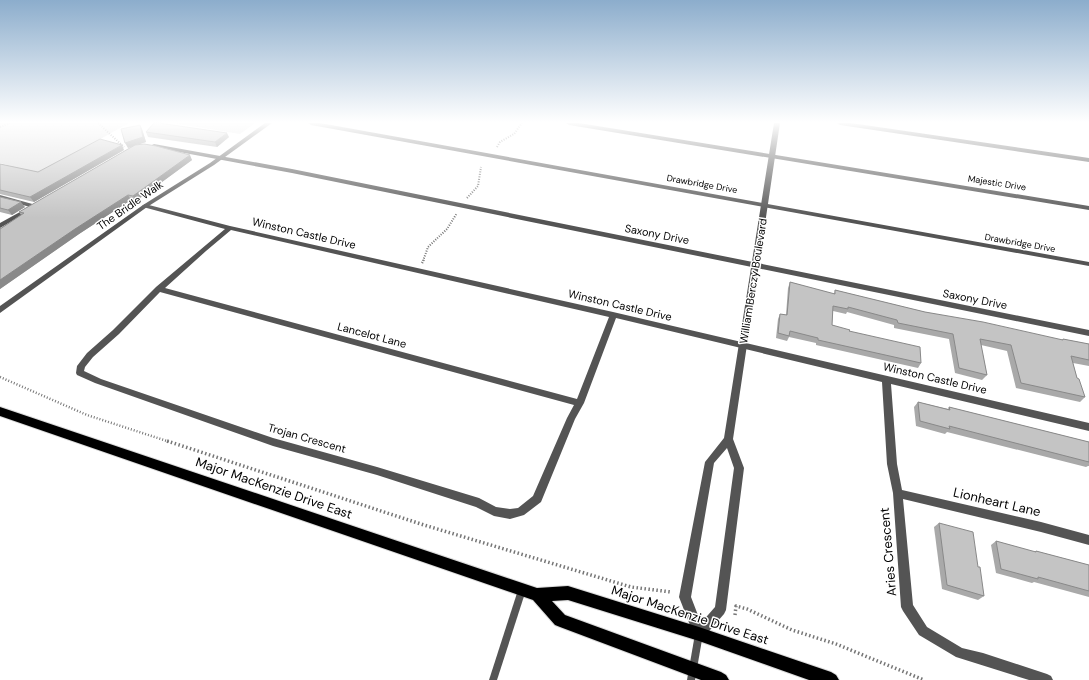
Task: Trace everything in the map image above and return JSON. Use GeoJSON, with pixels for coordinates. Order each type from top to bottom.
{"type":"FeatureCollection","features":[{"type":"Feature","properties":{"kind":"main road","name":"Major MacKenzie Drive East"},"geometry":{"type":"LineString","coordinates":[[0,411],[537,595],[568,593],[699,634],[831,680]]}},
{"type":"Feature","properties":{"kind":"main road","name":"Major MacKenzie Drive East"},"geometry":{"type":"LineString","coordinates":[[537,595],[560,620],[692,675],[721,680]]}},
{"type":"Feature","properties":{"kind":"street","name":"Saxony Drive"},"geometry":{"type":"LineString","coordinates":[[202,155],[1089,333]]}},
{"type":"Feature","properties":{"kind":"street","name":"The Bridle Walk"},"geometry":{"type":"LineString","coordinates":[[2,310],[145,206],[225,155]]}},
{"type":"Feature","properties":{"kind":"street","name":"Drawbridge Drive"},"geometry":{"type":"LineString","coordinates":[[487,155],[1089,264]]}},
{"type":"Feature","properties":{"kind":"street","name":"Majestic Drive"},"geometry":{"type":"LineString","coordinates":[[763,155],[1089,208]]}},
{"type":"Feature","properties":{"kind":"street"},"geometry":{"type":"LineString","coordinates":[[1054,155],[1089,160]]}},
{"type":"Feature","properties":{"kind":"street","name":"William Berczy Boulevard"},"geometry":{"type":"LineString","coordinates":[[728,439],[710,462],[685,597],[699,634],[720,610],[738,468],[728,439],[756,266],[771,156]]}},
{"type":"Feature","properties":{"kind":"street"},"geometry":{"type":"LineString","coordinates":[[0,198],[34,206]]}},
{"type":"Feature","properties":{"kind":"street"},"geometry":{"type":"LineString","coordinates":[[0,226],[41,202]]}},
{"type":"Feature","properties":{"kind":"street","name":"Winston Castle Drive"},"geometry":{"type":"LineString","coordinates":[[145,206],[230,228],[613,315],[1089,427]]}},
{"type":"Feature","properties":{"kind":"street","name":"Trojan Crescent"},"geometry":{"type":"LineString","coordinates":[[230,228],[204,249],[90,355],[81,366],[80,373],[98,381],[273,442],[377,471],[479,503],[494,511],[510,514],[520,512],[537,499],[571,418],[580,402],[613,315]]}},
{"type":"Feature","properties":{"kind":"street","name":"Lancelot Lane"},"geometry":{"type":"LineString","coordinates":[[159,290],[580,402]]}},
{"type":"Feature","properties":{"kind":"street","name":"Aries Crescent"},"geometry":{"type":"LineString","coordinates":[[886,379],[892,464],[898,493],[907,607],[923,631],[960,653],[1047,680]]}},
{"type":"Feature","properties":{"kind":"street","name":"Lionheart Lane"},"geometry":{"type":"LineString","coordinates":[[898,493],[1089,540]]}},
{"type":"Feature","properties":{"kind":"lane"},"geometry":{"type":"LineString","coordinates":[[493,680],[522,590]]}},
{"type":"Feature","properties":{"kind":"lane"},"geometry":{"type":"LineString","coordinates":[[692,675],[699,634]]}},
{"type":"Feature","properties":{"kind":"path"},"geometry":{"type":"LineString","coordinates":[[464,202],[478,186],[478,176],[481,167]]}},
{"type":"Feature","properties":{"kind":"path"},"geometry":{"type":"LineString","coordinates":[[418,270],[425,258],[428,247],[447,229],[457,213]]}},
{"type":"Feature","properties":{"kind":"path"},"geometry":{"type":"LineString","coordinates":[[0,377],[86,415],[424,525],[631,587],[671,592]]}},
{"type":"Feature","properties":{"kind":"path"},"geometry":{"type":"LineString","coordinates":[[735,615],[736,606],[747,609],[792,630],[836,644],[924,680]]}},
{"type":"Feature","properties":{"kind":"shaded area"},"geometry":{"type":"Polygon","coordinates":[[[0,155],[77,155],[50,177],[0,163],[0,155]]]}},
{"type":"Feature","properties":{"kind":"building"},"geometry":{"type":"Polygon","coordinates":[[[70,155],[105,155],[30,197],[0,190],[0,164],[38,172],[70,155]]]}},
{"type":"Feature","properties":{"kind":"building"},"geometry":{"type":"Polygon","coordinates":[[[118,155],[190,155],[133,196],[128,195],[0,280],[0,229],[24,213],[19,212],[118,155]]]}},
{"type":"Feature","properties":{"kind":"building"},"geometry":{"type":"Polygon","coordinates":[[[0,197],[21,202],[8,210],[0,208],[0,197]]]}},
{"type":"Feature","properties":{"kind":"building"},"geometry":{"type":"Polygon","coordinates":[[[790,282],[835,294],[835,290],[925,312],[983,322],[1063,340],[1089,344],[1089,360],[1071,356],[1077,378],[1079,379],[1085,397],[1021,383],[1011,345],[980,339],[987,375],[959,368],[953,334],[898,323],[897,320],[848,307],[848,309],[833,306],[832,325],[850,330],[849,331],[920,347],[921,363],[818,340],[818,338],[790,331],[789,336],[778,333],[780,314],[787,315],[790,282]]]}},
{"type":"Feature","properties":{"kind":"building"},"geometry":{"type":"Polygon","coordinates":[[[918,402],[950,410],[949,407],[1089,442],[1089,462],[949,426],[950,429],[920,421],[918,402]]]}},
{"type":"Feature","properties":{"kind":"building"},"geometry":{"type":"Polygon","coordinates":[[[939,523],[973,532],[984,596],[947,585],[939,523]]]}},
{"type":"Feature","properties":{"kind":"building"},"geometry":{"type":"Polygon","coordinates":[[[996,541],[1089,565],[1089,591],[1038,577],[1038,579],[1001,569],[996,541]]]}}]}
